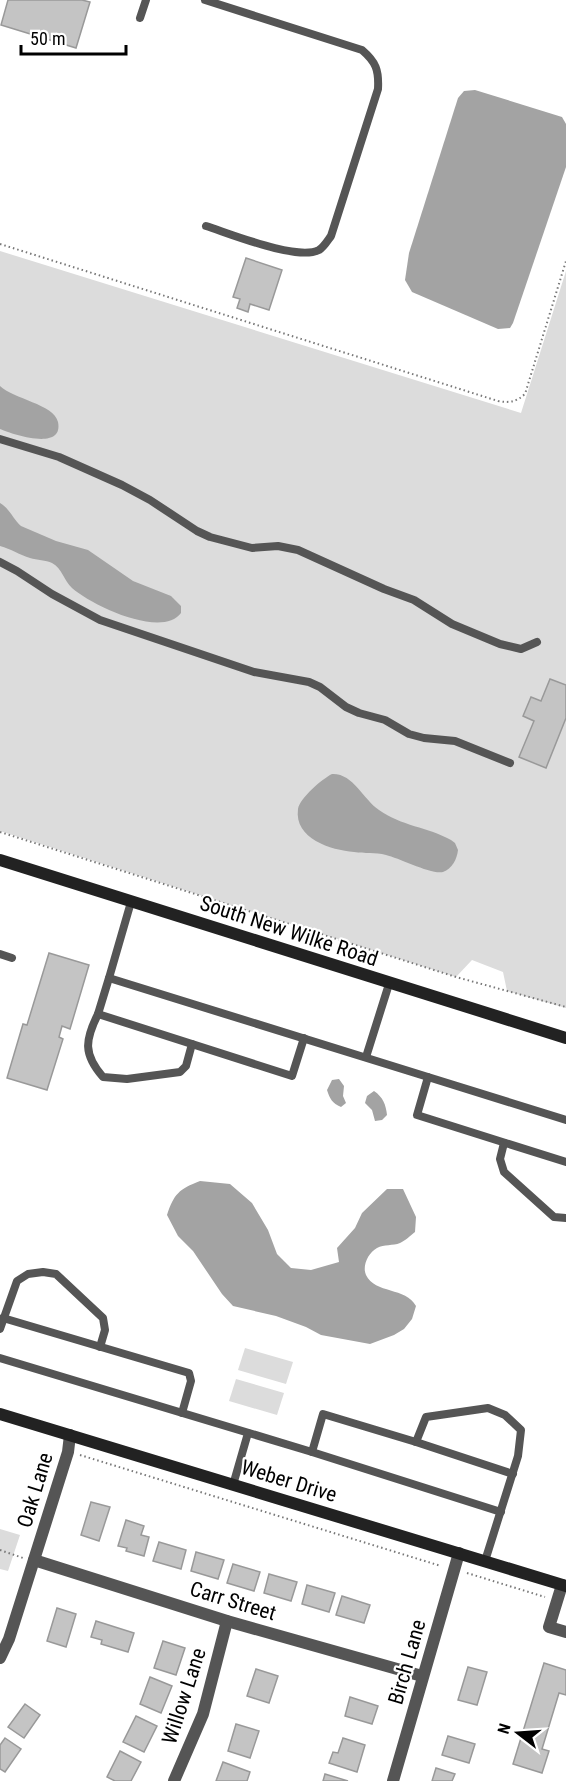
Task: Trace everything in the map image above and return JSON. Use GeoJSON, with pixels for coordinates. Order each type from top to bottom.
{"type":"FeatureCollection","features":[{"type":"Feature","properties":{"kind":"main road","name":"South New Wilke Road"},"geometry":{"type":"LineString","coordinates":[[0,860],[566,1038]]}},
{"type":"Feature","properties":{"kind":"main road","name":"Weber Drive"},"geometry":{"type":"LineString","coordinates":[[0,1414],[564,1586]]}},
{"type":"Feature","properties":{"kind":"street","name":"Oak Lane"},"geometry":{"type":"LineString","coordinates":[[0,1658],[9,1639],[68,1452],[70,1435]]}},
{"type":"Feature","properties":{"kind":"street","name":"Birch Lane"},"geometry":{"type":"LineString","coordinates":[[393,1781],[459,1554]]}},
{"type":"Feature","properties":{"kind":"street","name":"Carr Street"},"geometry":{"type":"LineString","coordinates":[[34,1560],[227,1621],[422,1676]]}},
{"type":"Feature","properties":{"kind":"street"},"geometry":{"type":"LineString","coordinates":[[564,1586],[549,1627],[566,1632]]}},
{"type":"Feature","properties":{"kind":"street","name":"Willow Lane"},"geometry":{"type":"LineString","coordinates":[[174,1781],[203,1714],[227,1621]]}},
{"type":"Feature","properties":{"kind":"lane"},"geometry":{"type":"LineString","coordinates":[[140,18],[146,0]]}},
{"type":"Feature","properties":{"kind":"lane"},"geometry":{"type":"LineString","coordinates":[[205,0],[362,50],[374,60],[379,76],[378,89],[331,236],[320,249],[304,253],[290,252],[206,226]]}},
{"type":"Feature","properties":{"kind":"lane"},"geometry":{"type":"LineString","coordinates":[[0,439],[59,457],[122,485],[204,535],[245,547],[282,547],[297,550],[414,600],[452,624],[490,635],[516,649],[525,648],[537,642]]}},
{"type":"Feature","properties":{"kind":"lane"},"geometry":{"type":"LineString","coordinates":[[0,562],[100,620],[254,672],[309,682],[320,687],[346,707],[385,720],[409,734],[460,743],[510,763]]}},
{"type":"Feature","properties":{"kind":"lane"},"geometry":{"type":"LineString","coordinates":[[131,902],[98,1014],[90,1029],[88,1049],[93,1065],[103,1077],[127,1079],[180,1072],[186,1066],[192,1044]]}},
{"type":"Feature","properties":{"kind":"lane"},"geometry":{"type":"LineString","coordinates":[[0,954],[12,958]]}},
{"type":"Feature","properties":{"kind":"lane"},"geometry":{"type":"LineString","coordinates":[[109,978],[566,1120]]}},
{"type":"Feature","properties":{"kind":"lane"},"geometry":{"type":"LineString","coordinates":[[366,1057],[389,984]]}},
{"type":"Feature","properties":{"kind":"lane"},"geometry":{"type":"LineString","coordinates":[[98,1014],[292,1076],[304,1038]]}},
{"type":"Feature","properties":{"kind":"lane"},"geometry":{"type":"LineString","coordinates":[[428,1077],[417,1115],[566,1162]]}},
{"type":"Feature","properties":{"kind":"lane"},"geometry":{"type":"LineString","coordinates":[[504,1143],[500,1159],[504,1172],[554,1217],[566,1218]]}},
{"type":"Feature","properties":{"kind":"lane"},"geometry":{"type":"LineString","coordinates":[[0,1329],[17,1281],[28,1274],[43,1272],[56,1274],[103,1318],[105,1330],[100,1347]]}},
{"type":"Feature","properties":{"kind":"lane"},"geometry":{"type":"LineString","coordinates":[[3,1318],[189,1373],[191,1381],[182,1413]]}},
{"type":"Feature","properties":{"kind":"lane"},"geometry":{"type":"LineString","coordinates":[[0,1358],[312,1452],[501,1512]]}},
{"type":"Feature","properties":{"kind":"lane"},"geometry":{"type":"LineString","coordinates":[[416,1442],[426,1417],[488,1408],[505,1415],[521,1430],[518,1456],[485,1561]]}},
{"type":"Feature","properties":{"kind":"lane"},"geometry":{"type":"LineString","coordinates":[[312,1452],[323,1414],[513,1474]]}},
{"type":"Feature","properties":{"kind":"lane"},"geometry":{"type":"LineString","coordinates":[[233,1485],[248,1433]]}},
{"type":"Feature","properties":{"kind":"path"},"geometry":{"type":"LineString","coordinates":[[0,244],[508,403],[517,401],[525,394],[566,261]]}},
{"type":"Feature","properties":{"kind":"path"},"geometry":{"type":"LineString","coordinates":[[0,832],[456,977],[566,1007]]}},
{"type":"Feature","properties":{"kind":"path"},"geometry":{"type":"LineString","coordinates":[[68,1452],[557,1601]]}},
{"type":"Feature","properties":{"kind":"path"},"geometry":{"type":"LineString","coordinates":[[0,1550],[34,1560]]}},
{"type":"Feature","properties":{"kind":"shaded area"},"geometry":{"type":"Polygon","coordinates":[[[475,90],[562,117],[566,124],[566,167],[510,328],[498,329],[412,292],[405,280],[409,253],[458,98],[464,91],[475,90]]]}},
{"type":"Feature","properties":{"kind":"shaded area"},"geometry":{"type":"Polygon","coordinates":[[[0,251],[521,413],[566,271],[566,1008],[507,991],[503,972],[472,960],[456,977],[0,831],[0,251]]]}},
{"type":"Feature","properties":{"kind":"shaded area"},"geometry":{"type":"Polygon","coordinates":[[[0,386],[49,411],[58,422],[58,431],[45,439],[36,439],[0,429],[0,386]]]}},
{"type":"Feature","properties":{"kind":"shaded area"},"geometry":{"type":"Polygon","coordinates":[[[0,503],[21,526],[56,541],[88,550],[133,581],[171,596],[181,606],[181,613],[172,620],[159,622],[127,617],[81,595],[69,585],[52,563],[30,558],[0,546],[0,503]]]}},
{"type":"Feature","properties":{"kind":"shaded area"},"geometry":{"type":"Polygon","coordinates":[[[332,774],[352,782],[373,805],[387,815],[455,843],[458,850],[451,866],[443,872],[431,871],[386,855],[335,849],[308,835],[298,819],[298,809],[312,789],[332,774]]]}},
{"type":"Feature","properties":{"kind":"shaded area"},"geometry":{"type":"Polygon","coordinates":[[[339,1079],[344,1086],[343,1096],[346,1103],[341,1107],[335,1104],[327,1090],[332,1080],[339,1079]]]}},
{"type":"Feature","properties":{"kind":"shaded area"},"geometry":{"type":"Polygon","coordinates":[[[374,1091],[382,1099],[386,1108],[387,1115],[382,1120],[375,1121],[372,1110],[365,1103],[367,1096],[374,1091]]]}},
{"type":"Feature","properties":{"kind":"shaded area"},"geometry":{"type":"Polygon","coordinates":[[[200,1181],[230,1184],[252,1203],[268,1230],[277,1254],[291,1268],[311,1270],[339,1262],[337,1248],[355,1228],[362,1213],[387,1189],[403,1189],[416,1217],[415,1232],[400,1243],[374,1250],[367,1260],[365,1271],[370,1281],[376,1285],[411,1300],[416,1306],[412,1319],[404,1329],[394,1335],[370,1344],[321,1335],[276,1316],[233,1306],[222,1294],[193,1251],[178,1236],[167,1215],[178,1193],[200,1181]]]}},
{"type":"Feature","properties":{"kind":"shaded area"},"geometry":{"type":"Polygon","coordinates":[[[245,1348],[293,1362],[286,1384],[238,1370],[245,1348]]]}},
{"type":"Feature","properties":{"kind":"shaded area"},"geometry":{"type":"Polygon","coordinates":[[[236,1379],[284,1393],[277,1415],[229,1401],[236,1379]]]}},
{"type":"Feature","properties":{"kind":"shaded area"},"geometry":{"type":"Polygon","coordinates":[[[0,1529],[20,1535],[8,1571],[0,1569],[0,1529]]]}},
{"type":"Feature","properties":{"kind":"building"},"geometry":{"type":"Polygon","coordinates":[[[8,0],[82,0],[90,2],[76,48],[1,25],[8,0]]]}},
{"type":"Feature","properties":{"kind":"building"},"geometry":{"type":"Polygon","coordinates":[[[246,258],[282,270],[269,310],[250,304],[248,312],[237,308],[240,299],[233,297],[246,258]]]}},
{"type":"Feature","properties":{"kind":"building"},"geometry":{"type":"Polygon","coordinates":[[[550,679],[566,685],[566,718],[546,768],[519,757],[534,721],[523,716],[531,697],[541,701],[550,679]]]}},
{"type":"Feature","properties":{"kind":"building"},"geometry":{"type":"Polygon","coordinates":[[[49,953],[89,965],[70,1029],[62,1026],[59,1037],[63,1039],[47,1090],[7,1078],[23,1024],[27,1025],[49,953]]]}},
{"type":"Feature","properties":{"kind":"building"},"geometry":{"type":"Polygon","coordinates":[[[91,1502],[110,1507],[99,1541],[81,1535],[91,1502]]]}},
{"type":"Feature","properties":{"kind":"building"},"geometry":{"type":"Polygon","coordinates":[[[126,1520],[144,1526],[141,1535],[149,1537],[144,1556],[118,1546],[126,1520]]]}},
{"type":"Feature","properties":{"kind":"building"},"geometry":{"type":"Polygon","coordinates":[[[159,1542],[186,1550],[181,1569],[153,1561],[159,1542]]]}},
{"type":"Feature","properties":{"kind":"building"},"geometry":{"type":"Polygon","coordinates":[[[196,1552],[224,1560],[218,1579],[191,1571],[196,1552]]]}},
{"type":"Feature","properties":{"kind":"building"},"geometry":{"type":"Polygon","coordinates":[[[233,1564],[260,1572],[254,1591],[227,1583],[233,1564]]]}},
{"type":"Feature","properties":{"kind":"building"},"geometry":{"type":"Polygon","coordinates":[[[269,1574],[297,1582],[291,1601],[264,1593],[269,1574]]]}},
{"type":"Feature","properties":{"kind":"building"},"geometry":{"type":"Polygon","coordinates":[[[307,1585],[335,1593],[329,1612],[302,1604],[307,1585]]]}},
{"type":"Feature","properties":{"kind":"building"},"geometry":{"type":"Polygon","coordinates":[[[342,1596],[370,1605],[364,1623],[336,1615],[342,1596]]]}},
{"type":"Feature","properties":{"kind":"building"},"geometry":{"type":"Polygon","coordinates":[[[57,1608],[76,1614],[66,1647],[47,1641],[57,1608]]]}},
{"type":"Feature","properties":{"kind":"building"},"geometry":{"type":"Polygon","coordinates":[[[96,1621],[134,1633],[128,1652],[101,1644],[102,1640],[91,1637],[96,1621]]]}},
{"type":"Feature","properties":{"kind":"building"},"geometry":{"type":"Polygon","coordinates":[[[163,1641],[185,1648],[176,1675],[154,1668],[163,1641]]]}},
{"type":"Feature","properties":{"kind":"building"},"geometry":{"type":"Polygon","coordinates":[[[544,1663],[566,1670],[566,1695],[559,1693],[542,1749],[549,1751],[542,1773],[513,1764],[544,1663]]]}},
{"type":"Feature","properties":{"kind":"building"},"geometry":{"type":"Polygon","coordinates":[[[468,1667],[487,1672],[477,1705],[458,1700],[468,1667]]]}},
{"type":"Feature","properties":{"kind":"building"},"geometry":{"type":"Polygon","coordinates":[[[256,1669],[278,1676],[269,1703],[247,1696],[256,1669]]]}},
{"type":"Feature","properties":{"kind":"building"},"geometry":{"type":"Polygon","coordinates":[[[150,1677],[172,1686],[161,1713],[140,1704],[150,1677]]]}},
{"type":"Feature","properties":{"kind":"building"},"geometry":{"type":"Polygon","coordinates":[[[350,1697],[378,1706],[372,1724],[345,1716],[350,1697]]]}},
{"type":"Feature","properties":{"kind":"building"},"geometry":{"type":"Polygon","coordinates":[[[25,1704],[40,1715],[24,1738],[8,1727],[25,1704]]]}},
{"type":"Feature","properties":{"kind":"building"},"geometry":{"type":"Polygon","coordinates":[[[136,1716],[157,1726],[144,1752],[123,1742],[136,1716]]]}},
{"type":"Feature","properties":{"kind":"building"},"geometry":{"type":"Polygon","coordinates":[[[236,1724],[259,1731],[250,1758],[228,1751],[236,1724]]]}},
{"type":"Feature","properties":{"kind":"building"},"geometry":{"type":"Polygon","coordinates":[[[448,1736],[475,1744],[469,1763],[442,1755],[448,1736]]]}},
{"type":"Feature","properties":{"kind":"building"},"geometry":{"type":"Polygon","coordinates":[[[5,1738],[21,1749],[5,1772],[0,1769],[0,1745],[5,1738]]]}},
{"type":"Feature","properties":{"kind":"building"},"geometry":{"type":"Polygon","coordinates":[[[343,1738],[365,1745],[357,1772],[329,1763],[333,1752],[338,1753],[343,1738]]]}},
{"type":"Feature","properties":{"kind":"building"},"geometry":{"type":"Polygon","coordinates":[[[120,1751],[141,1762],[131,1781],[115,1781],[107,1777],[120,1751]]]}},
{"type":"Feature","properties":{"kind":"building"},"geometry":{"type":"Polygon","coordinates":[[[223,1762],[250,1772],[247,1781],[216,1781],[223,1762]]]}},
{"type":"Feature","properties":{"kind":"building"},"geometry":{"type":"Polygon","coordinates":[[[436,1768],[455,1774],[452,1781],[432,1781],[436,1768]]]}},
{"type":"Feature","properties":{"kind":"building"},"geometry":{"type":"Polygon","coordinates":[[[325,1774],[348,1781],[323,1781],[325,1774]]]}}]}
